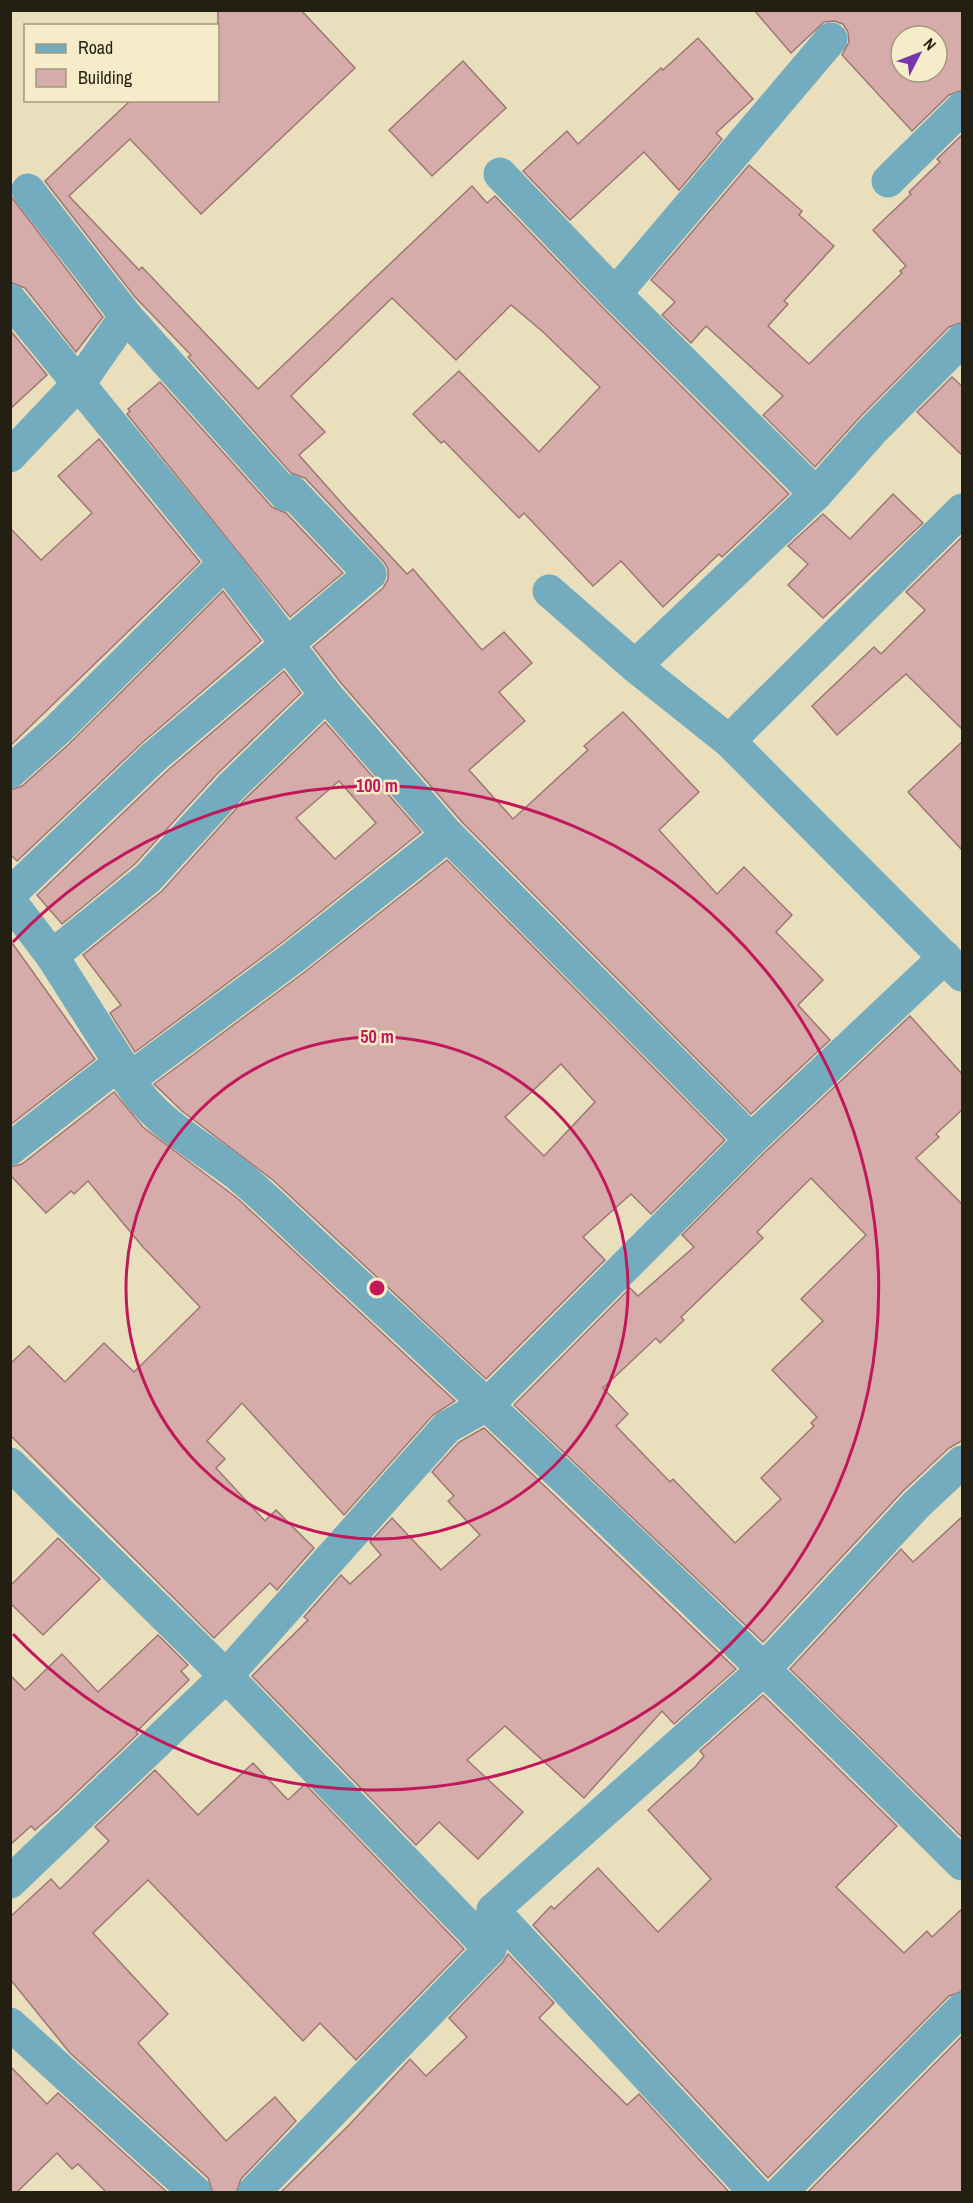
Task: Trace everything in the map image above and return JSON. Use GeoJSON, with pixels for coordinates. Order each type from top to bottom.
{"type":"FeatureCollection","features":[{"type":"Feature","properties":{"kind":"street"},"geometry":{"type":"LineString","coordinates":[[615,294],[831,39]]}},
{"type":"Feature","properties":{"kind":"street"},"geometry":{"type":"LineString","coordinates":[[888,181],[963,108]]}},
{"type":"Feature","properties":{"kind":"street"},"geometry":{"type":"LineString","coordinates":[[500,174],[615,294],[816,494]]}},
{"type":"Feature","properties":{"kind":"street"},"geometry":{"type":"LineString","coordinates":[[10,894],[154,756],[370,574],[291,491],[286,495],[126,316],[28,190]]}},
{"type":"Feature","properties":{"kind":"street"},"geometry":{"type":"LineString","coordinates":[[10,300],[80,382],[225,563],[326,695],[448,835],[751,1140]]}},
{"type":"Feature","properties":{"kind":"street"},"geometry":{"type":"LineString","coordinates":[[10,456],[80,382],[126,316]]}},
{"type":"Feature","properties":{"kind":"street"},"geometry":{"type":"LineString","coordinates":[[635,666],[816,494],[872,431],[963,340]]}},
{"type":"Feature","properties":{"kind":"street"},"geometry":{"type":"LineString","coordinates":[[729,741],[963,510]]}},
{"type":"Feature","properties":{"kind":"street"},"geometry":{"type":"LineString","coordinates":[[10,772],[57,730],[225,563]]}},
{"type":"Feature","properties":{"kind":"street"},"geometry":{"type":"LineString","coordinates":[[10,1882],[226,1676],[447,1427],[488,1404],[751,1140],[954,966],[729,741],[635,666],[549,591]]}},
{"type":"Feature","properties":{"kind":"street"},"geometry":{"type":"LineString","coordinates":[[52,956],[148,878],[231,787],[326,695]]}},
{"type":"Feature","properties":{"kind":"street"},"geometry":{"type":"LineString","coordinates":[[10,1149],[286,963],[448,835]]}},
{"type":"Feature","properties":{"kind":"street"},"geometry":{"type":"LineString","coordinates":[[10,901],[52,956],[124,1072],[157,1117],[238,1175],[488,1404],[765,1668],[963,1864]]}},
{"type":"Feature","properties":{"kind":"street"},"geometry":{"type":"LineString","coordinates":[[254,2193],[490,1949],[493,1910],[765,1668],[917,1504],[963,1462]]}},
{"type":"Feature","properties":{"kind":"street"},"geometry":{"type":"LineString","coordinates":[[10,1464],[226,1676],[490,1949]]}},
{"type":"Feature","properties":{"kind":"street"},"geometry":{"type":"LineString","coordinates":[[493,1910],[755,2193]]}},
{"type":"Feature","properties":{"kind":"street"},"geometry":{"type":"LineString","coordinates":[[781,2193],[963,2009]]}},
{"type":"Feature","properties":{"kind":"street"},"geometry":{"type":"LineString","coordinates":[[10,2024],[195,2193]]}},
{"type":"Feature","properties":{"kind":"building"},"geometry":{"type":"Polygon","coordinates":[[[218,10],[301,10],[355,68],[201,214],[130,139],[69,196],[139,270],[142,267],[258,389],[472,186],[487,203],[495,196],[789,494],[722,557],[719,554],[663,607],[621,561],[593,586],[524,513],[519,518],[444,441],[441,443],[413,414],[459,371],[539,452],[600,387],[542,331],[511,305],[456,360],[392,298],[291,396],[325,432],[299,455],[345,507],[407,574],[413,569],[482,650],[504,632],[532,663],[499,692],[525,721],[469,770],[513,819],[588,750],[584,746],[623,712],[699,792],[659,830],[717,894],[744,867],[792,915],[776,932],[823,980],[798,1005],[830,1040],[751,1114],[462,822],[341,683],[313,647],[383,588],[388,579],[388,569],[384,562],[305,478],[291,473],[188,357],[191,355],[135,297],[45,181],[129,102],[219,102],[218,10]]]}},
{"type":"Feature","properties":{"kind":"building"},"geometry":{"type":"Polygon","coordinates":[[[754,10],[963,10],[963,90],[949,95],[912,131],[842,55],[849,42],[848,32],[843,24],[834,21],[824,22],[791,53],[754,10]]]}},
{"type":"Feature","properties":{"kind":"building"},"geometry":{"type":"Polygon","coordinates":[[[698,38],[753,99],[716,133],[722,139],[679,190],[644,152],[570,220],[523,171],[567,131],[578,144],[661,68],[663,70],[698,38]]]}},
{"type":"Feature","properties":{"kind":"building"},"geometry":{"type":"Polygon","coordinates":[[[463,61],[506,108],[432,176],[389,130],[463,61]]]}},
{"type":"Feature","properties":{"kind":"building"},"geometry":{"type":"Polygon","coordinates":[[[963,134],[963,322],[949,327],[859,418],[815,467],[763,415],[783,396],[706,326],[691,343],[662,315],[675,302],[651,280],[749,165],[802,211],[799,215],[834,246],[784,301],[788,304],[768,326],[809,364],[902,273],[900,271],[906,266],[873,230],[911,194],[909,192],[940,162],[937,159],[963,134]]]}},
{"type":"Feature","properties":{"kind":"building"},"geometry":{"type":"Polygon","coordinates":[[[10,195],[103,317],[76,352],[25,288],[10,282],[10,195]]]}},
{"type":"Feature","properties":{"kind":"building"},"geometry":{"type":"Polygon","coordinates":[[[10,330],[47,375],[10,409],[10,330]]]}},
{"type":"Feature","properties":{"kind":"building"},"geometry":{"type":"Polygon","coordinates":[[[952,377],[963,387],[963,456],[917,412],[952,377]]]}},
{"type":"Feature","properties":{"kind":"building"},"geometry":{"type":"Polygon","coordinates":[[[160,382],[272,507],[286,513],[343,573],[290,617],[127,414],[130,411],[128,409],[160,382]]]}},
{"type":"Feature","properties":{"kind":"building"},"geometry":{"type":"Polygon","coordinates":[[[99,439],[200,562],[10,746],[10,528],[41,560],[92,513],[58,476],[99,439]]]}},
{"type":"Feature","properties":{"kind":"building"},"geometry":{"type":"Polygon","coordinates":[[[893,494],[923,523],[823,618],[788,585],[808,564],[788,546],[823,514],[850,539],[893,494]]]}},
{"type":"Feature","properties":{"kind":"building"},"geometry":{"type":"Polygon","coordinates":[[[963,536],[963,730],[906,674],[837,735],[812,706],[874,647],[881,654],[925,610],[906,592],[963,536]]]}},
{"type":"Feature","properties":{"kind":"building"},"geometry":{"type":"Polygon","coordinates":[[[223,591],[261,641],[143,742],[17,861],[10,854],[10,790],[22,786],[69,744],[223,591]]]}},
{"type":"Feature","properties":{"kind":"building"},"geometry":{"type":"Polygon","coordinates":[[[284,671],[301,693],[217,774],[135,864],[62,924],[37,895],[168,770],[284,671]]]}},
{"type":"Feature","properties":{"kind":"building"},"geometry":{"type":"Polygon","coordinates":[[[325,722],[421,832],[284,941],[135,1052],[110,1013],[121,1005],[83,955],[162,891],[244,800],[325,722]],[[339,781],[296,818],[335,859],[376,823],[339,781]]]}},
{"type":"Feature","properties":{"kind":"building"},"geometry":{"type":"Polygon","coordinates":[[[963,741],[963,851],[908,792],[963,741]]]}},
{"type":"Feature","properties":{"kind":"building"},"geometry":{"type":"Polygon","coordinates":[[[447,860],[725,1140],[651,1214],[631,1194],[583,1237],[605,1260],[486,1379],[274,1181],[182,1111],[154,1084],[306,971],[447,860]],[[561,1064],[505,1117],[544,1156],[595,1102],[561,1064]]]}},
{"type":"Feature","properties":{"kind":"building"},"geometry":{"type":"Polygon","coordinates":[[[10,940],[95,1059],[10,1125],[10,940]]]}},
{"type":"Feature","properties":{"kind":"building"},"geometry":{"type":"Polygon","coordinates":[[[910,1016],[963,1075],[963,1109],[936,1134],[939,1137],[916,1158],[963,1205],[963,1440],[949,1448],[903,1491],[763,1642],[514,1405],[630,1288],[638,1296],[694,1247],[682,1235],[764,1153],[910,1016]],[[811,1178],[757,1232],[763,1238],[681,1317],[684,1320],[660,1343],[656,1338],[603,1388],[628,1414],[616,1426],[670,1482],[673,1479],[735,1543],[781,1499],[761,1478],[814,1426],[811,1423],[817,1417],[772,1370],[823,1321],[801,1299],[866,1235],[811,1178]]]}},
{"type":"Feature","properties":{"kind":"building"},"geometry":{"type":"Polygon","coordinates":[[[114,1092],[143,1127],[237,1198],[455,1401],[433,1415],[344,1515],[242,1403],[207,1441],[225,1459],[216,1468],[265,1521],[276,1510],[314,1548],[277,1590],[270,1583],[214,1638],[10,1435],[10,1364],[29,1346],[65,1382],[104,1343],[134,1372],[200,1307],[143,1247],[88,1181],[74,1194],[71,1191],[46,1213],[10,1175],[10,1167],[22,1164],[114,1092]]]}},
{"type":"Feature","properties":{"kind":"building"},"geometry":{"type":"Polygon","coordinates":[[[484,1428],[736,1669],[674,1724],[662,1711],[584,1798],[505,1726],[467,1760],[523,1812],[478,1859],[439,1822],[416,1845],[252,1676],[308,1620],[304,1617],[341,1575],[350,1584],[381,1555],[370,1542],[392,1518],[441,1570],[480,1535],[448,1501],[454,1496],[432,1472],[459,1442],[484,1428]]]}},
{"type":"Feature","properties":{"kind":"building"},"geometry":{"type":"Polygon","coordinates":[[[963,1516],[963,1838],[790,1669],[901,1549],[913,1562],[963,1516]]]}},
{"type":"Feature","properties":{"kind":"building"},"geometry":{"type":"Polygon","coordinates":[[[58,1538],[100,1579],[43,1635],[10,1603],[10,1586],[58,1538]]]}},
{"type":"Feature","properties":{"kind":"building"},"geometry":{"type":"Polygon","coordinates":[[[158,1635],[188,1665],[181,1671],[189,1680],[136,1732],[138,1734],[59,1809],[35,1830],[31,1826],[10,1845],[10,1675],[25,1690],[62,1654],[98,1692],[158,1635]]]}},
{"type":"Feature","properties":{"kind":"building"},"geometry":{"type":"Polygon","coordinates":[[[763,1695],[897,1826],[836,1887],[904,1953],[927,1931],[932,1937],[963,1908],[963,1991],[949,1996],[768,2178],[533,1925],[551,1906],[554,1909],[598,1868],[658,1932],[711,1879],[648,1810],[696,1766],[704,1756],[700,1751],[763,1695]]]}},
{"type":"Feature","properties":{"kind":"building"},"geometry":{"type":"Polygon","coordinates":[[[253,1763],[288,1800],[305,1784],[464,1949],[356,2060],[320,2023],[303,2041],[148,1880],[93,1933],[168,2014],[138,2043],[226,2141],[275,2097],[296,2121],[241,2179],[236,2193],[213,2193],[208,2178],[70,2053],[10,1979],[10,1917],[51,1879],[60,1889],[109,1841],[95,1827],[155,1770],[198,1815],[253,1763]]]}},
{"type":"Feature","properties":{"kind":"building"},"geometry":{"type":"Polygon","coordinates":[[[508,1954],[554,2003],[539,2018],[627,2105],[639,2094],[730,2193],[280,2193],[350,2124],[410,2059],[426,2076],[467,2037],[449,2018],[508,1954]]]}},
{"type":"Feature","properties":{"kind":"building"},"geometry":{"type":"Polygon","coordinates":[[[963,2035],[963,2193],[807,2193],[963,2035]]]}},
{"type":"Feature","properties":{"kind":"building"},"geometry":{"type":"Polygon","coordinates":[[[10,2066],[47,2104],[58,2093],[168,2193],[107,2193],[78,2164],[72,2169],[57,2153],[16,2193],[10,2193],[10,2066]]]}}]}
